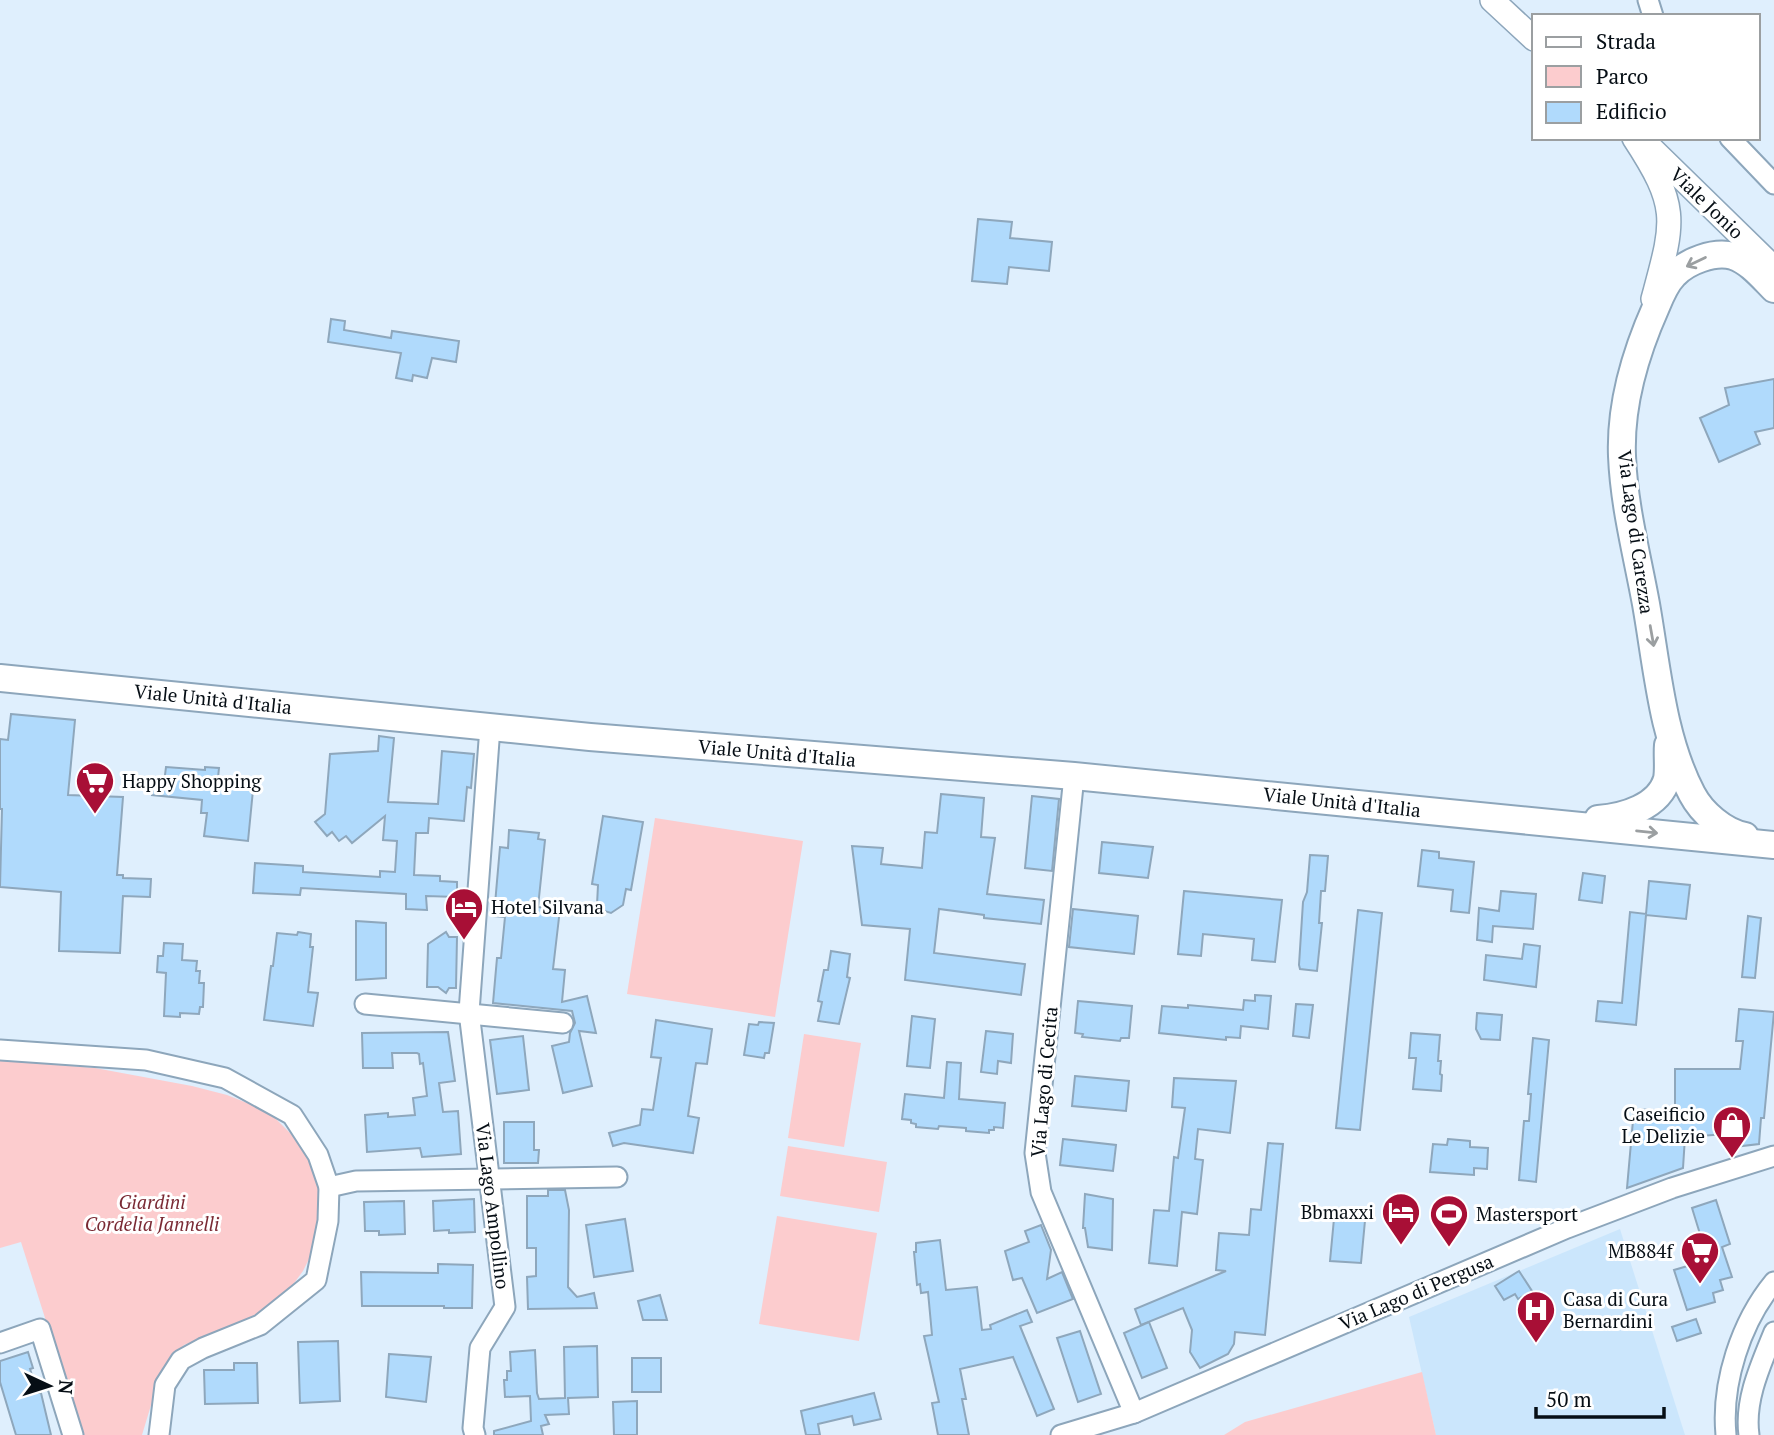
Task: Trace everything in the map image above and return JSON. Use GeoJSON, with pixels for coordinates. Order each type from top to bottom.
{"type":"FeatureCollection","features":[{"type":"Feature","properties":{"kind":"main road","name":"Via Lago di Carezza"},"geometry":{"type":"LineString","coordinates":[[1769,277],[1733,257],[1713,255],[1695,261],[1674,274],[1643,335],[1626,393],[1622,456],[1630,517],[1668,729],[1693,796],[1712,819],[1739,835],[1774,844]]}},
{"type":"Feature","properties":{"kind":"main road","name":"Viale Unità d'Italia"},"geometry":{"type":"LineString","coordinates":[[0,678],[490,727],[1074,776],[1554,823]]}},
{"type":"Feature","properties":{"kind":"main road","name":"Via Lago di Carezza"},"geometry":{"type":"LineString","coordinates":[[1554,823],[1614,818],[1657,798],[1667,779],[1668,729]]}},
{"type":"Feature","properties":{"kind":"main road"},"geometry":{"type":"LineString","coordinates":[[1554,823],[1774,844]]}},
{"type":"Feature","properties":{"kind":"street"},"geometry":{"type":"LineString","coordinates":[[1492,0],[1532,37]]}},
{"type":"Feature","properties":{"kind":"street","name":"Via Lago di Carezza"},"geometry":{"type":"LineString","coordinates":[[1635,140],[1665,191],[1670,215],[1668,243],[1643,335]]}},
{"type":"Feature","properties":{"kind":"street","name":"Viale Jonio"},"geometry":{"type":"LineString","coordinates":[[1643,140],[1769,277]]}},
{"type":"Feature","properties":{"kind":"street"},"geometry":{"type":"LineString","coordinates":[[1732,140],[1774,184]]}},
{"type":"Feature","properties":{"kind":"street","name":"Via Lago Ampollino"},"geometry":{"type":"LineString","coordinates":[[475,1435],[480,1348],[505,1307],[469,1012],[490,727]]}},
{"type":"Feature","properties":{"kind":"street","name":"Via Lago di Cecita"},"geometry":{"type":"LineString","coordinates":[[1074,776],[1035,1153],[1041,1192],[1133,1413]]}},
{"type":"Feature","properties":{"kind":"street"},"geometry":{"type":"LineString","coordinates":[[365,1004],[563,1023]]}},
{"type":"Feature","properties":{"kind":"street"},"geometry":{"type":"LineString","coordinates":[[0,1050],[146,1060],[225,1078],[292,1115],[318,1155],[330,1187],[328,1221],[316,1280],[260,1325],[181,1360],[165,1385],[159,1435]]}},
{"type":"Feature","properties":{"kind":"street","name":"Via Lago di Pergusa"},"geometry":{"type":"LineString","coordinates":[[1061,1435],[1133,1413],[1567,1228],[1672,1188],[1774,1156]]}},
{"type":"Feature","properties":{"kind":"street"},"geometry":{"type":"LineString","coordinates":[[330,1187],[356,1181],[617,1178]]}},
{"type":"Feature","properties":{"kind":"street"},"geometry":{"type":"LineString","coordinates":[[1726,1435],[1730,1375],[1750,1317],[1774,1282]]}},
{"type":"Feature","properties":{"kind":"street"},"geometry":{"type":"LineString","coordinates":[[1749,1435],[1747,1423],[1755,1378],[1774,1331],[1750,1317]]}},
{"type":"Feature","properties":{"kind":"street"},"geometry":{"type":"LineString","coordinates":[[0,1343],[40,1329],[73,1435]]}},
{"type":"Feature","properties":{"kind":"shaded area","name":"Casa di Cura Bernardini"},"geometry":{"type":"Polygon","coordinates":[[[1620,1229],[1685,1435],[1436,1435],[1409,1317],[1620,1229]]]}},
{"type":"Feature","properties":{"kind":"green space"},"geometry":{"type":"Polygon","coordinates":[[[655,818],[803,841],[775,1017],[627,994],[655,818]]]}},
{"type":"Feature","properties":{"kind":"green space"},"geometry":{"type":"Polygon","coordinates":[[[804,1034],[861,1043],[844,1147],[788,1138],[804,1034]]]}},
{"type":"Feature","properties":{"kind":"green space","name":"Giardini Cordelia Jannelli"},"geometry":{"type":"Polygon","coordinates":[[[0,1060],[95,1068],[227,1095],[257,1107],[275,1118],[295,1138],[320,1180],[322,1200],[313,1251],[303,1271],[289,1290],[261,1314],[184,1345],[161,1372],[142,1435],[82,1435],[21,1242],[0,1248],[0,1060]]]}},
{"type":"Feature","properties":{"kind":"green space"},"geometry":{"type":"Polygon","coordinates":[[[788,1146],[887,1162],[879,1212],[780,1196],[788,1146]]]}},
{"type":"Feature","properties":{"kind":"green space"},"geometry":{"type":"Polygon","coordinates":[[[777,1216],[877,1233],[859,1341],[759,1324],[777,1216]]]}},
{"type":"Feature","properties":{"kind":"green space"},"geometry":{"type":"Polygon","coordinates":[[[1422,1372],[1436,1435],[1224,1435],[1245,1422],[1422,1372]]]}},
{"type":"Feature","properties":{"kind":"building"},"geometry":{"type":"Polygon","coordinates":[[[978,219],[1012,222],[1010,238],[1052,242],[1049,271],[1009,267],[1007,284],[972,281],[978,219]]]}},
{"type":"Feature","properties":{"kind":"building"},"geometry":{"type":"Polygon","coordinates":[[[331,319],[345,321],[344,330],[391,338],[392,331],[459,341],[456,362],[432,358],[427,378],[413,375],[412,381],[396,378],[401,353],[328,342],[331,319]]]}},
{"type":"Feature","properties":{"kind":"building"},"geometry":{"type":"Polygon","coordinates":[[[1774,379],[1774,428],[1755,432],[1760,444],[1719,462],[1700,418],[1729,405],[1725,388],[1774,379]]]}},
{"type":"Feature","properties":{"kind":"building"},"geometry":{"type":"Polygon","coordinates":[[[11,714],[75,720],[68,795],[123,797],[117,875],[123,875],[123,878],[151,879],[150,897],[123,896],[120,953],[59,951],[61,892],[0,887],[0,739],[8,740],[11,714]]]}},
{"type":"Feature","properties":{"kind":"building"},"geometry":{"type":"Polygon","coordinates":[[[379,736],[394,738],[388,802],[438,804],[442,751],[474,754],[464,821],[429,818],[428,833],[416,833],[414,875],[440,876],[440,881],[457,882],[457,897],[426,896],[427,910],[406,909],[406,894],[301,888],[300,895],[253,893],[255,863],[303,866],[303,872],[380,877],[380,871],[395,872],[397,841],[383,840],[385,816],[352,843],[346,836],[339,841],[332,832],[327,836],[315,822],[325,814],[330,754],[378,751],[379,736]]]}},
{"type":"Feature","properties":{"kind":"building"},"geometry":{"type":"Polygon","coordinates":[[[166,767],[205,770],[205,767],[219,768],[217,787],[253,790],[248,841],[204,836],[207,813],[201,813],[202,800],[152,795],[153,782],[164,783],[166,767]]]}},
{"type":"Feature","properties":{"kind":"building"},"geometry":{"type":"Polygon","coordinates":[[[941,794],[984,798],[981,837],[995,838],[987,894],[1044,900],[1041,924],[984,918],[984,915],[939,909],[934,953],[1025,964],[1021,995],[905,980],[910,929],[862,925],[852,846],[883,848],[881,864],[922,868],[925,832],[937,833],[941,794]]]}},
{"type":"Feature","properties":{"kind":"building"},"geometry":{"type":"Polygon","coordinates":[[[1032,796],[1059,799],[1052,871],[1025,868],[1032,796]]]}},
{"type":"Feature","properties":{"kind":"building"},"geometry":{"type":"Polygon","coordinates":[[[603,816],[643,822],[631,890],[626,889],[623,905],[611,913],[601,910],[597,905],[598,885],[592,884],[603,816]]]}},
{"type":"Feature","properties":{"kind":"building"},"geometry":{"type":"Polygon","coordinates":[[[509,830],[539,833],[538,839],[545,840],[538,907],[560,909],[553,969],[565,970],[562,1002],[587,996],[596,1033],[579,1031],[592,1086],[563,1093],[552,1046],[569,1042],[575,1023],[572,1011],[493,1003],[497,958],[501,958],[505,917],[494,916],[500,847],[508,848],[509,830]]]}},
{"type":"Feature","properties":{"kind":"building"},"geometry":{"type":"Polygon","coordinates":[[[1102,842],[1153,847],[1148,878],[1099,873],[1102,842]]]}},
{"type":"Feature","properties":{"kind":"building"},"geometry":{"type":"Polygon","coordinates":[[[1422,850],[1439,852],[1439,858],[1474,862],[1469,913],[1451,911],[1453,890],[1418,886],[1422,850]]]}},
{"type":"Feature","properties":{"kind":"building"},"geometry":{"type":"Polygon","coordinates":[[[1310,855],[1328,856],[1325,891],[1321,891],[1319,923],[1322,923],[1317,971],[1300,969],[1299,965],[1303,902],[1307,892],[1310,855]]]}},
{"type":"Feature","properties":{"kind":"building"},"geometry":{"type":"Polygon","coordinates":[[[1583,873],[1605,876],[1602,903],[1579,900],[1583,873]]]}},
{"type":"Feature","properties":{"kind":"building"},"geometry":{"type":"Polygon","coordinates":[[[1649,881],[1690,885],[1686,919],[1646,915],[1636,1025],[1596,1021],[1598,1001],[1622,1003],[1630,912],[1646,914],[1649,881]]]}},
{"type":"Feature","properties":{"kind":"building"},"geometry":{"type":"Polygon","coordinates":[[[1184,891],[1282,900],[1275,962],[1252,960],[1254,939],[1203,934],[1201,956],[1178,954],[1184,891]]]}},
{"type":"Feature","properties":{"kind":"building"},"geometry":{"type":"Polygon","coordinates":[[[1501,891],[1536,894],[1533,929],[1493,926],[1492,942],[1477,940],[1479,908],[1499,911],[1501,891]]]}},
{"type":"Feature","properties":{"kind":"building"},"geometry":{"type":"Polygon","coordinates":[[[1073,909],[1138,916],[1134,954],[1069,947],[1073,909]]]}},
{"type":"Feature","properties":{"kind":"building"},"geometry":{"type":"Polygon","coordinates":[[[1358,910],[1382,913],[1360,1130],[1336,1128],[1358,910]]]}},
{"type":"Feature","properties":{"kind":"building"},"geometry":{"type":"Polygon","coordinates":[[[1748,916],[1761,918],[1755,978],[1742,977],[1748,916]]]}},
{"type":"Feature","properties":{"kind":"building"},"geometry":{"type":"Polygon","coordinates":[[[356,921],[386,923],[386,978],[356,980],[356,921]]]}},
{"type":"Feature","properties":{"kind":"building"},"geometry":{"type":"Polygon","coordinates":[[[298,932],[311,934],[310,947],[313,947],[308,992],[318,993],[313,1026],[264,1020],[277,933],[297,935],[298,932]]]}},
{"type":"Feature","properties":{"kind":"building"},"geometry":{"type":"Polygon","coordinates":[[[446,932],[449,937],[457,937],[456,988],[449,988],[446,993],[438,987],[427,987],[428,944],[446,932]]]}},
{"type":"Feature","properties":{"kind":"building"},"geometry":{"type":"Polygon","coordinates":[[[164,943],[183,944],[182,960],[197,961],[199,983],[204,983],[203,1007],[200,1007],[199,1014],[164,1016],[166,973],[157,972],[158,956],[163,956],[164,943]]]}},
{"type":"Feature","properties":{"kind":"building"},"geometry":{"type":"Polygon","coordinates":[[[1524,944],[1540,946],[1536,987],[1484,980],[1486,955],[1522,959],[1524,944]]]}},
{"type":"Feature","properties":{"kind":"building"},"geometry":{"type":"Polygon","coordinates":[[[831,951],[850,954],[847,977],[850,978],[839,1024],[818,1021],[822,1002],[818,1001],[831,951]]]}},
{"type":"Feature","properties":{"kind":"building"},"geometry":{"type":"Polygon","coordinates":[[[1255,995],[1271,996],[1268,1029],[1241,1026],[1240,1038],[1226,1037],[1226,1040],[1159,1033],[1162,1006],[1188,1008],[1188,1005],[1243,1010],[1244,1000],[1255,1001],[1255,995]]]}},
{"type":"Feature","properties":{"kind":"building"},"geometry":{"type":"Polygon","coordinates":[[[1078,1001],[1132,1006],[1129,1038],[1121,1038],[1120,1041],[1082,1037],[1083,1034],[1075,1033],[1078,1001]]]}},
{"type":"Feature","properties":{"kind":"building"},"geometry":{"type":"Polygon","coordinates":[[[1296,1004],[1313,1005],[1309,1038],[1293,1036],[1296,1004]]]}},
{"type":"Feature","properties":{"kind":"building"},"geometry":{"type":"Polygon","coordinates":[[[1739,1009],[1774,1012],[1759,1144],[1725,1148],[1727,1134],[1685,1137],[1683,1168],[1627,1188],[1634,1109],[1675,1111],[1675,1069],[1740,1069],[1743,1041],[1736,1041],[1739,1009]]]}},
{"type":"Feature","properties":{"kind":"building"},"geometry":{"type":"Polygon","coordinates":[[[1477,1013],[1502,1015],[1500,1040],[1481,1039],[1476,1029],[1477,1013]]]}},
{"type":"Feature","properties":{"kind":"building"},"geometry":{"type":"Polygon","coordinates":[[[912,1016],[935,1019],[930,1068],[907,1066],[912,1016]]]}},
{"type":"Feature","properties":{"kind":"building"},"geometry":{"type":"Polygon","coordinates":[[[656,1020],[712,1029],[707,1064],[696,1063],[688,1116],[699,1118],[693,1153],[624,1143],[613,1146],[609,1133],[640,1125],[642,1109],[653,1110],[661,1058],[651,1057],[656,1020]]]}},
{"type":"Feature","properties":{"kind":"building"},"geometry":{"type":"Polygon","coordinates":[[[759,1022],[774,1023],[769,1053],[765,1053],[764,1058],[744,1055],[749,1024],[758,1025],[759,1022]]]}},
{"type":"Feature","properties":{"kind":"building"},"geometry":{"type":"Polygon","coordinates":[[[986,1031],[1013,1034],[1011,1063],[998,1061],[997,1074],[981,1072],[986,1031]]]}},
{"type":"Feature","properties":{"kind":"building"},"geometry":{"type":"Polygon","coordinates":[[[448,1032],[455,1081],[439,1083],[443,1112],[458,1111],[461,1154],[422,1157],[420,1148],[367,1152],[365,1115],[415,1115],[413,1098],[427,1096],[423,1063],[420,1064],[419,1054],[392,1053],[393,1068],[363,1068],[362,1033],[448,1032]]]}},
{"type":"Feature","properties":{"kind":"building"},"geometry":{"type":"Polygon","coordinates":[[[1411,1033],[1440,1035],[1438,1061],[1441,1061],[1441,1091],[1413,1089],[1416,1058],[1409,1058],[1411,1033]]]}},
{"type":"Feature","properties":{"kind":"building"},"geometry":{"type":"Polygon","coordinates":[[[523,1036],[529,1090],[497,1094],[490,1040],[523,1036]]]}},
{"type":"Feature","properties":{"kind":"building"},"geometry":{"type":"Polygon","coordinates":[[[1533,1038],[1549,1040],[1536,1182],[1519,1180],[1524,1121],[1529,1121],[1531,1094],[1528,1094],[1533,1038]]]}},
{"type":"Feature","properties":{"kind":"building"},"geometry":{"type":"Polygon","coordinates":[[[947,1062],[961,1063],[959,1099],[1005,1103],[1003,1128],[994,1127],[989,1133],[966,1131],[966,1128],[939,1126],[938,1129],[916,1127],[911,1120],[902,1119],[905,1094],[944,1098],[947,1062]]]}},
{"type":"Feature","properties":{"kind":"building"},"geometry":{"type":"Polygon","coordinates":[[[1075,1076],[1129,1081],[1126,1111],[1072,1106],[1075,1076]]]}},
{"type":"Feature","properties":{"kind":"building"},"geometry":{"type":"Polygon","coordinates":[[[1174,1078],[1236,1081],[1230,1133],[1198,1129],[1195,1159],[1203,1160],[1197,1214],[1182,1212],[1177,1266],[1149,1263],[1154,1210],[1169,1211],[1174,1157],[1178,1158],[1185,1108],[1172,1107],[1174,1078]]]}},
{"type":"Feature","properties":{"kind":"building"},"geometry":{"type":"Polygon","coordinates":[[[504,1122],[534,1122],[534,1150],[539,1150],[538,1163],[504,1163],[504,1122]]]}},
{"type":"Feature","properties":{"kind":"building"},"geometry":{"type":"Polygon","coordinates":[[[1063,1139],[1116,1145],[1113,1171],[1060,1165],[1063,1139]]]}},
{"type":"Feature","properties":{"kind":"building"},"geometry":{"type":"Polygon","coordinates":[[[1448,1139],[1470,1141],[1470,1147],[1488,1148],[1487,1169],[1474,1168],[1474,1175],[1430,1172],[1433,1144],[1447,1145],[1448,1139]]]}},
{"type":"Feature","properties":{"kind":"building"},"geometry":{"type":"Polygon","coordinates":[[[1268,1143],[1283,1144],[1265,1335],[1235,1332],[1234,1344],[1228,1354],[1200,1368],[1190,1352],[1192,1330],[1183,1308],[1141,1325],[1135,1309],[1226,1271],[1216,1270],[1219,1233],[1249,1235],[1251,1209],[1261,1210],[1268,1143]]]}},
{"type":"Feature","properties":{"kind":"building"},"geometry":{"type":"Polygon","coordinates":[[[548,1190],[565,1190],[569,1210],[568,1287],[577,1297],[594,1293],[597,1308],[528,1309],[527,1277],[536,1276],[536,1248],[527,1248],[527,1196],[548,1196],[548,1190]]]}},
{"type":"Feature","properties":{"kind":"building"},"geometry":{"type":"Polygon","coordinates":[[[1085,1194],[1113,1199],[1112,1250],[1088,1247],[1083,1228],[1085,1194]]]}},
{"type":"Feature","properties":{"kind":"building"},"geometry":{"type":"Polygon","coordinates":[[[474,1199],[475,1232],[434,1231],[433,1201],[474,1199]]]}},
{"type":"Feature","properties":{"kind":"building"},"geometry":{"type":"Polygon","coordinates":[[[1716,1200],[1730,1244],[1722,1247],[1732,1277],[1720,1280],[1723,1290],[1713,1293],[1715,1302],[1687,1310],[1674,1270],[1708,1260],[1692,1208],[1716,1200]]]}},
{"type":"Feature","properties":{"kind":"building"},"geometry":{"type":"Polygon","coordinates":[[[404,1201],[405,1234],[379,1235],[379,1231],[365,1231],[364,1202],[404,1201]]]}},
{"type":"Feature","properties":{"kind":"building"},"geometry":{"type":"Polygon","coordinates":[[[1335,1208],[1366,1210],[1361,1263],[1330,1261],[1335,1208]]]}},
{"type":"Feature","properties":{"kind":"building"},"geometry":{"type":"Polygon","coordinates":[[[625,1219],[633,1271],[594,1277],[586,1225],[625,1219]]]}},
{"type":"Feature","properties":{"kind":"building"},"geometry":{"type":"Polygon","coordinates":[[[1041,1225],[1051,1250],[1047,1279],[1062,1272],[1073,1299],[1037,1313],[1022,1278],[1013,1280],[1005,1251],[1029,1242],[1025,1231],[1041,1225]]]}},
{"type":"Feature","properties":{"kind":"building"},"geometry":{"type":"Polygon","coordinates":[[[940,1240],[946,1290],[977,1287],[982,1330],[991,1329],[990,1325],[1027,1310],[1032,1322],[1020,1326],[1054,1409],[1037,1416],[1013,1357],[960,1369],[969,1435],[938,1435],[932,1403],[939,1402],[924,1336],[932,1335],[928,1292],[921,1293],[920,1284],[917,1285],[914,1252],[916,1243],[940,1240]]]}},
{"type":"Feature","properties":{"kind":"building"},"geometry":{"type":"Polygon","coordinates":[[[438,1264],[473,1265],[472,1308],[362,1306],[361,1272],[438,1273],[438,1264]]]}},
{"type":"Feature","properties":{"kind":"building"},"geometry":{"type":"Polygon","coordinates":[[[1519,1271],[1532,1291],[1518,1299],[1515,1294],[1504,1300],[1495,1286],[1519,1271]]]}},
{"type":"Feature","properties":{"kind":"building"},"geometry":{"type":"Polygon","coordinates":[[[660,1295],[667,1320],[643,1320],[638,1301],[660,1295]]]}},
{"type":"Feature","properties":{"kind":"building"},"geometry":{"type":"Polygon","coordinates":[[[1696,1319],[1701,1333],[1677,1341],[1672,1327],[1696,1319]]]}},
{"type":"Feature","properties":{"kind":"building"},"geometry":{"type":"Polygon","coordinates":[[[1149,1322],[1167,1368],[1142,1378],[1124,1333],[1149,1322]]]}},
{"type":"Feature","properties":{"kind":"building"},"geometry":{"type":"Polygon","coordinates":[[[1080,1331],[1101,1394],[1078,1402],[1057,1338],[1080,1331]]]}},
{"type":"Feature","properties":{"kind":"building"},"geometry":{"type":"Polygon","coordinates":[[[338,1341],[340,1401],[300,1403],[298,1342],[338,1341]]]}},
{"type":"Feature","properties":{"kind":"building"},"geometry":{"type":"Polygon","coordinates":[[[597,1346],[598,1397],[568,1398],[569,1414],[545,1415],[549,1424],[541,1426],[543,1435],[494,1435],[494,1431],[531,1421],[530,1396],[505,1397],[504,1380],[507,1380],[507,1371],[511,1371],[510,1352],[535,1350],[539,1399],[565,1398],[564,1347],[597,1346]]]}},
{"type":"Feature","properties":{"kind":"building"},"geometry":{"type":"Polygon","coordinates":[[[28,1352],[33,1368],[30,1369],[38,1393],[41,1393],[51,1435],[16,1435],[0,1382],[0,1361],[28,1352]]]}},
{"type":"Feature","properties":{"kind":"building"},"geometry":{"type":"Polygon","coordinates":[[[389,1354],[431,1357],[426,1402],[386,1397],[389,1354]]]}},
{"type":"Feature","properties":{"kind":"building"},"geometry":{"type":"Polygon","coordinates":[[[632,1358],[661,1358],[661,1392],[632,1392],[632,1358]]]}},
{"type":"Feature","properties":{"kind":"building"},"geometry":{"type":"Polygon","coordinates":[[[234,1363],[257,1363],[258,1403],[205,1404],[204,1370],[234,1370],[234,1363]]]}},
{"type":"Feature","properties":{"kind":"building"},"geometry":{"type":"Polygon","coordinates":[[[874,1393],[881,1419],[854,1425],[852,1416],[818,1424],[820,1435],[806,1435],[801,1411],[874,1393]]]}},
{"type":"Feature","properties":{"kind":"building"},"geometry":{"type":"Polygon","coordinates":[[[637,1401],[637,1435],[614,1435],[613,1402],[637,1401]]]}},
{"type":"Feature","properties":{"kind":"place","name":"Happy Shopping"},"geometry":{"type":"Point","coordinates":[95,815]}},
{"type":"Feature","properties":{"kind":"place","name":"Hotel Silvana"},"geometry":{"type":"Point","coordinates":[464,941]}},
{"type":"Feature","properties":{"kind":"place","name":"Caseificio Le Delizie"},"geometry":{"type":"Point","coordinates":[1732,1159]}},
{"type":"Feature","properties":{"kind":"place","name":"Bbmaxxi"},"geometry":{"type":"Point","coordinates":[1401,1246]}},
{"type":"Feature","properties":{"kind":"place","name":"Mastersport"},"geometry":{"type":"Point","coordinates":[1449,1248]}},
{"type":"Feature","properties":{"kind":"place","name":"MB884f"},"geometry":{"type":"Point","coordinates":[1700,1285]}},
{"type":"Feature","properties":{"kind":"place","name":"Casa di Cura Bernardini"},"geometry":{"type":"Point","coordinates":[1536,1344]}}]}
